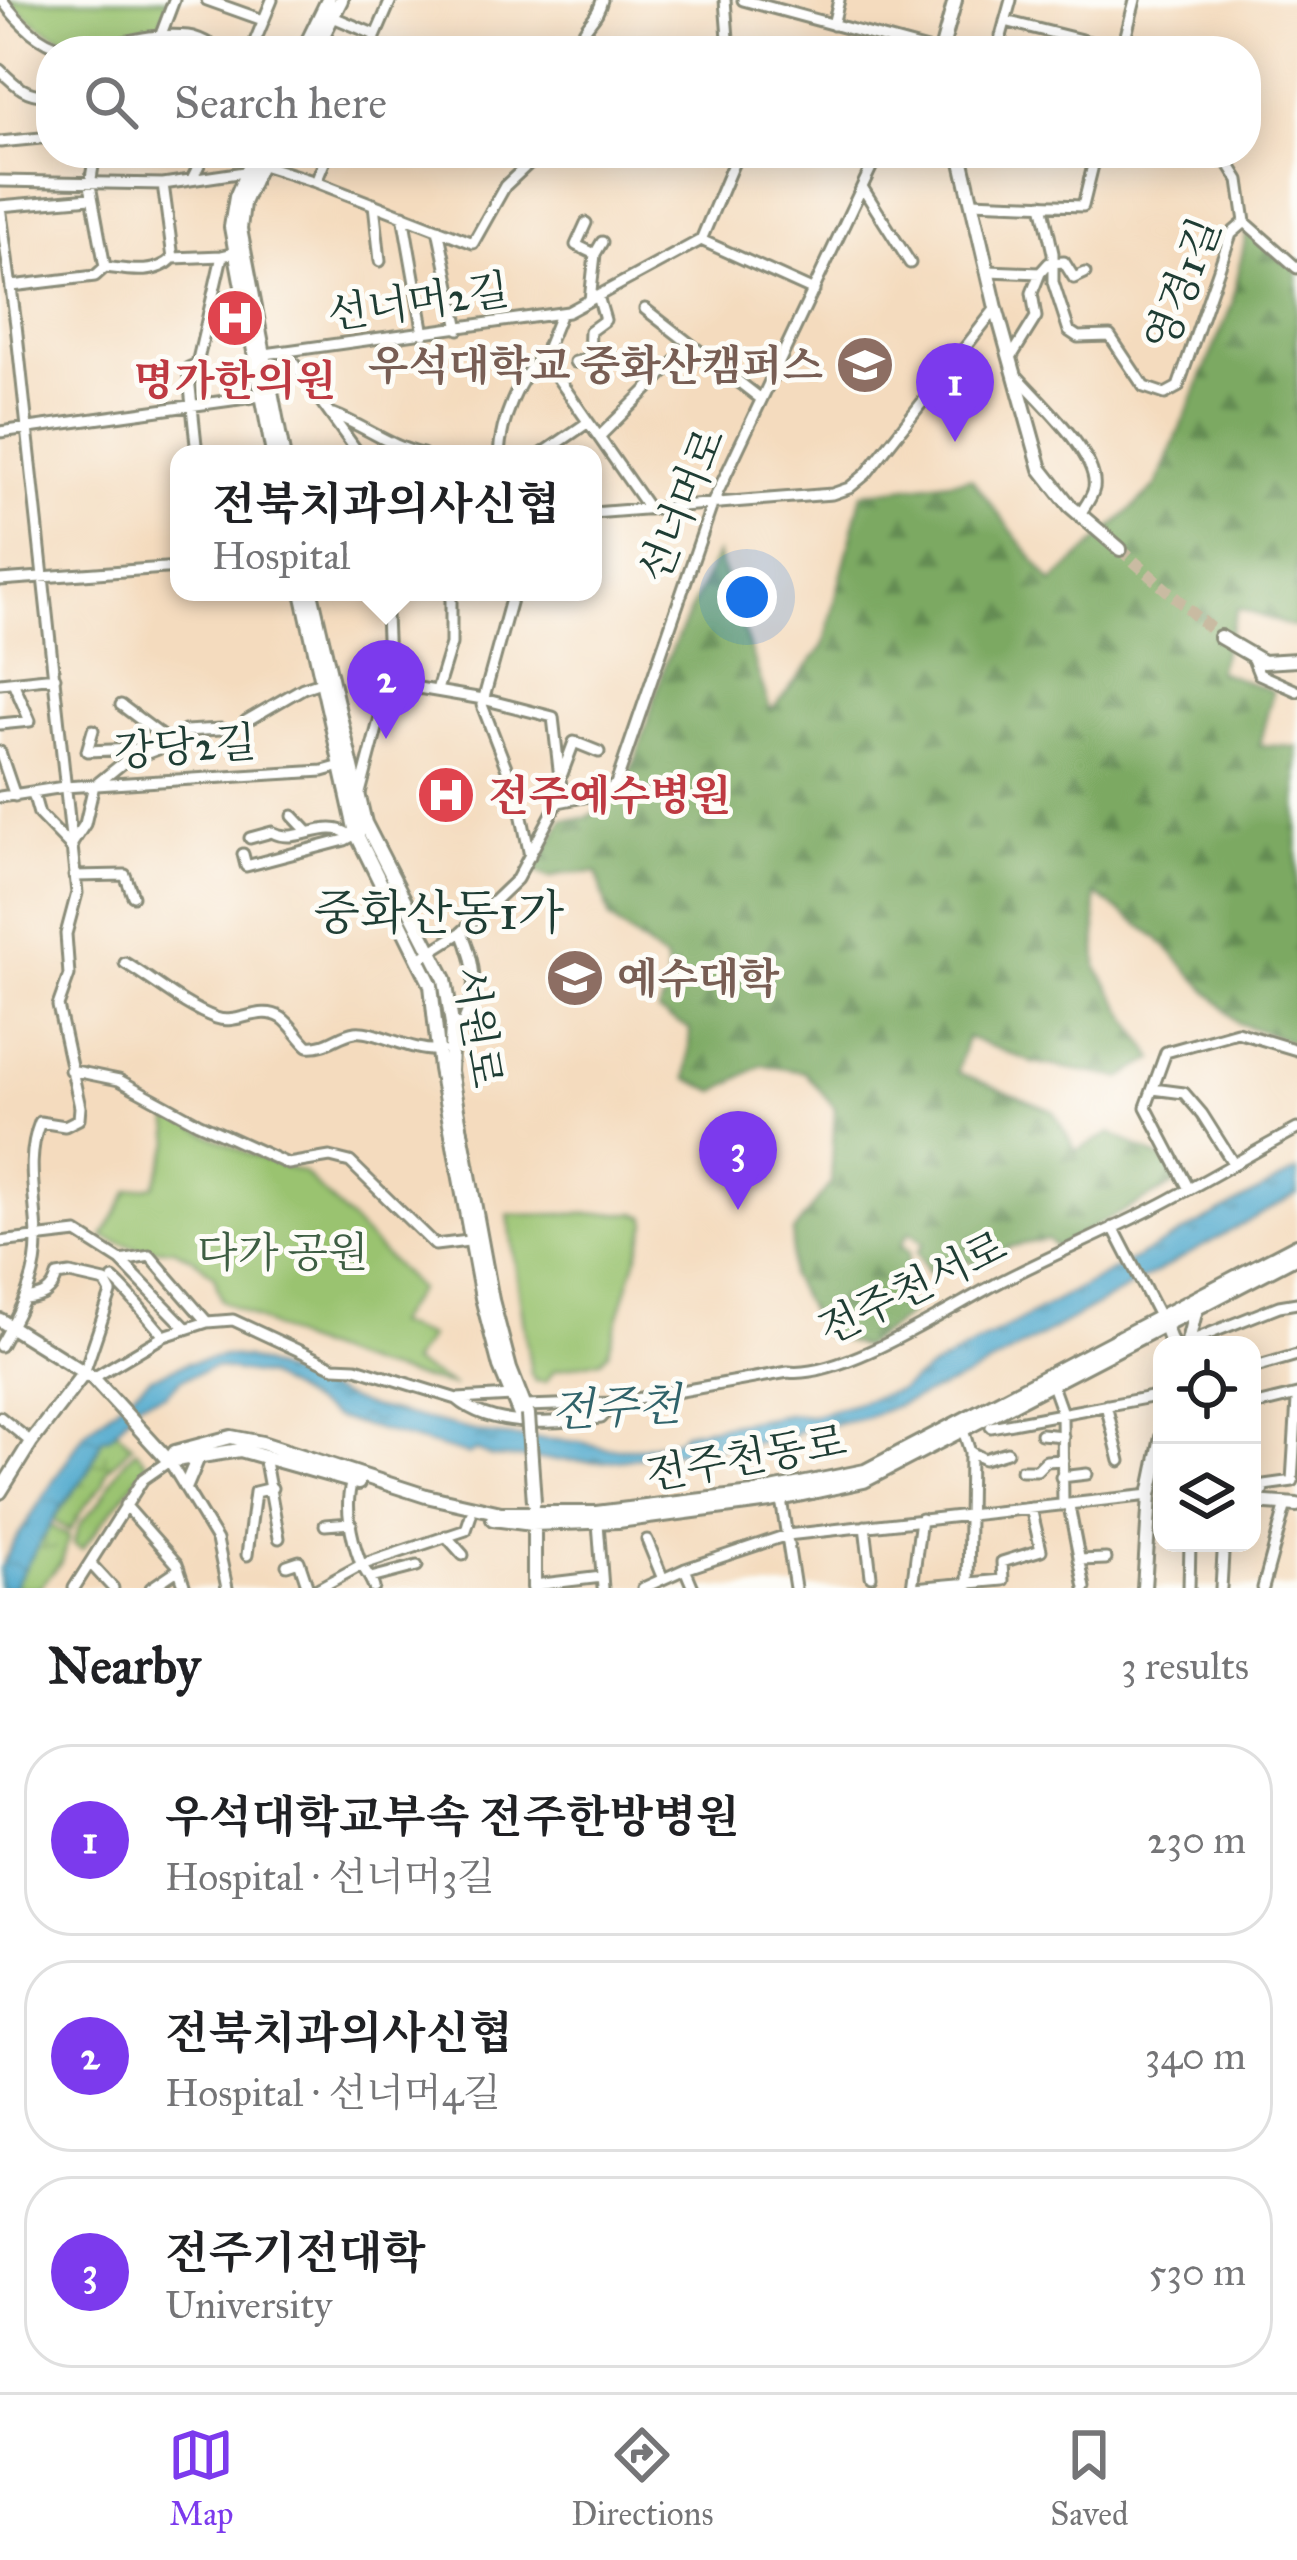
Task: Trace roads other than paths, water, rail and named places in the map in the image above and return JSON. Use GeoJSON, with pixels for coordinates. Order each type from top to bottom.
{"type":"FeatureCollection","features":[{"type":"Feature","properties":{"kind":"street"},"geometry":{"type":"LineString","coordinates":[[2,0],[36,39]]}},
{"type":"Feature","properties":{"kind":"street"},"geometry":{"type":"LineString","coordinates":[[160,36],[174,0]]}},
{"type":"Feature","properties":{"kind":"street"},"geometry":{"type":"LineString","coordinates":[[207,0],[263,20]]}},
{"type":"Feature","properties":{"kind":"street"},"geometry":{"type":"LineString","coordinates":[[257,36],[272,0]]}},
{"type":"Feature","properties":{"kind":"street"},"geometry":{"type":"LineString","coordinates":[[311,36],[328,0]]}},
{"type":"Feature","properties":{"kind":"street"},"geometry":{"type":"LineString","coordinates":[[323,36],[341,0]]}},
{"type":"Feature","properties":{"kind":"street"},"geometry":{"type":"LineString","coordinates":[[333,17],[376,35],[391,0]]}},
{"type":"Feature","properties":{"kind":"street"},"geometry":{"type":"LineString","coordinates":[[581,36],[602,0]]}},
{"type":"Feature","properties":{"kind":"street"},"geometry":{"type":"LineString","coordinates":[[725,0],[728,36]]}},
{"type":"Feature","properties":{"kind":"street"},"geometry":{"type":"LineString","coordinates":[[743,0],[879,36]]}},
{"type":"Feature","properties":{"kind":"street"},"geometry":{"type":"LineString","coordinates":[[833,25],[839,0]]}},
{"type":"Feature","properties":{"kind":"street"},"geometry":{"type":"LineString","coordinates":[[945,36],[955,0]]}},
{"type":"Feature","properties":{"kind":"street"},"geometry":{"type":"LineString","coordinates":[[1001,36],[1011,0]]}},
{"type":"Feature","properties":{"kind":"street"},"geometry":{"type":"LineString","coordinates":[[1120,0],[1134,2],[1126,36]]}},
{"type":"Feature","properties":{"kind":"street"},"geometry":{"type":"LineString","coordinates":[[0,20],[11,12]]}},
{"type":"Feature","properties":{"kind":"street"},"geometry":{"type":"LineString","coordinates":[[1005,21],[1066,36]]}},
{"type":"Feature","properties":{"kind":"street"},"geometry":{"type":"LineString","coordinates":[[0,71],[36,96]]}},
{"type":"Feature","properties":{"kind":"street"},"geometry":{"type":"LineString","coordinates":[[0,142],[36,138]]}},
{"type":"Feature","properties":{"kind":"street"},"geometry":{"type":"LineString","coordinates":[[92,168],[91,198],[105,267]]}},
{"type":"Feature","properties":{"kind":"street"},"geometry":{"type":"LineString","coordinates":[[192,179],[198,168]]}},
{"type":"Feature","properties":{"kind":"street"},"geometry":{"type":"LineString","coordinates":[[0,181],[163,184],[233,168]]}},
{"type":"Feature","properties":{"kind":"street"},"geometry":{"type":"LineString","coordinates":[[196,445],[188,368],[197,364],[229,255],[233,210],[253,168]]}},
{"type":"Feature","properties":{"kind":"street"},"geometry":{"type":"LineString","coordinates":[[254,168],[240,229],[271,445]]}},
{"type":"Feature","properties":{"kind":"street"},"geometry":{"type":"LineString","coordinates":[[274,168],[473,243],[505,186],[524,168]]}},
{"type":"Feature","properties":{"kind":"street"},"geometry":{"type":"LineString","coordinates":[[316,182],[322,168]]}},
{"type":"Feature","properties":{"kind":"street"},"geometry":{"type":"LineString","coordinates":[[731,168],[701,240],[814,291]]}},
{"type":"Feature","properties":{"kind":"street","name":"선너머로"},"geometry":{"type":"LineString","coordinates":[[558,802],[601,794],[616,784],[713,502],[870,168]]}},
{"type":"Feature","properties":{"kind":"street"},"geometry":{"type":"LineString","coordinates":[[963,168],[1041,469],[1080,514],[1120,549]]}},
{"type":"Feature","properties":{"kind":"street"},"geometry":{"type":"LineString","coordinates":[[971,202],[1083,206],[1092,168]]}},
{"type":"Feature","properties":{"kind":"street","name":"영경1길"},"geometry":{"type":"LineString","coordinates":[[1042,204],[1053,282],[1069,331],[1078,337],[1110,336],[1144,387],[1165,394],[1178,387],[1231,234],[1245,222],[1239,180],[1231,168]]}},
{"type":"Feature","properties":{"kind":"street"},"geometry":{"type":"LineString","coordinates":[[163,184],[173,258]]}},
{"type":"Feature","properties":{"kind":"street"},"geometry":{"type":"LineString","coordinates":[[861,186],[910,263]]}},
{"type":"Feature","properties":{"kind":"street"},"geometry":{"type":"LineString","coordinates":[[0,1346],[5,1323],[26,1299],[34,1269],[37,1236],[31,1144],[40,1122],[64,1126],[79,1119],[80,1107],[58,1006],[69,974],[66,934],[77,893],[0,206],[91,198]]}},
{"type":"Feature","properties":{"kind":"street"},"geometry":{"type":"LineString","coordinates":[[374,203],[380,261]]}},
{"type":"Feature","properties":{"kind":"street"},"geometry":{"type":"LineString","coordinates":[[403,215],[424,334]]}},
{"type":"Feature","properties":{"kind":"street"},"geometry":{"type":"LineString","coordinates":[[1245,222],[1297,268]]}},
{"type":"Feature","properties":{"kind":"street"},"geometry":{"type":"LineString","coordinates":[[586,223],[576,245],[595,254]]}},
{"type":"Feature","properties":{"kind":"street"},"geometry":{"type":"LineString","coordinates":[[438,230],[458,329]]}},
{"type":"Feature","properties":{"kind":"street","name":"선너머2길"},"geometry":{"type":"LineString","coordinates":[[258,355],[560,315],[701,240]]}},
{"type":"Feature","properties":{"kind":"street"},"geometry":{"type":"LineString","coordinates":[[575,362],[589,358],[590,331],[605,320],[594,298],[595,254],[602,242]]}},
{"type":"Feature","properties":{"kind":"street"},"geometry":{"type":"LineString","coordinates":[[12,286],[95,276],[105,267],[147,271],[164,268],[173,258],[229,255]]}},
{"type":"Feature","properties":{"kind":"street"},"geometry":{"type":"LineString","coordinates":[[229,255],[281,445]]}},
{"type":"Feature","properties":{"kind":"street"},"geometry":{"type":"LineString","coordinates":[[1012,366],[1036,316],[1032,293],[1040,273],[1053,263],[1064,262],[1074,278],[1085,273]]}},
{"type":"Feature","properties":{"kind":"street"},"geometry":{"type":"LineString","coordinates":[[988,271],[1040,273]]}},
{"type":"Feature","properties":{"kind":"street"},"geometry":{"type":"LineString","coordinates":[[602,512],[832,494],[849,488],[866,473],[996,308]]}},
{"type":"Feature","properties":{"kind":"street","name":"선너머로"},"geometry":{"type":"LineString","coordinates":[[645,309],[761,399]]}},
{"type":"Feature","properties":{"kind":"street","name":"선너머2길"},"geometry":{"type":"LineString","coordinates":[[560,315],[543,357],[649,508]]}},
{"type":"Feature","properties":{"kind":"street"},"geometry":{"type":"LineString","coordinates":[[600,436],[690,346]]}},
{"type":"Feature","properties":{"kind":"street","name":"선너머2길"},"geometry":{"type":"LineString","coordinates":[[286,353],[333,414],[399,445]]}},
{"type":"Feature","properties":{"kind":"street"},"geometry":{"type":"LineString","coordinates":[[501,445],[510,410],[528,373],[543,357]]}},
{"type":"Feature","properties":{"kind":"street"},"geometry":{"type":"LineString","coordinates":[[1012,366],[1088,456],[1094,494],[1080,514]]}},
{"type":"Feature","properties":{"kind":"street"},"geometry":{"type":"LineString","coordinates":[[0,432],[261,396]]}},
{"type":"Feature","properties":{"kind":"street"},"geometry":{"type":"LineString","coordinates":[[333,414],[353,445]]}},
{"type":"Feature","properties":{"kind":"street"},"geometry":{"type":"LineString","coordinates":[[555,445],[587,423]]}},
{"type":"Feature","properties":{"kind":"street"},"geometry":{"type":"LineString","coordinates":[[0,580],[170,568]]}},
{"type":"Feature","properties":{"kind":"street","name":"서원로"},"geometry":{"type":"LineString","coordinates":[[304,601],[354,797],[358,832],[431,985],[440,1069],[492,1300],[525,1412]]}},
{"type":"Feature","properties":{"kind":"street","name":"서원로"},"geometry":{"type":"LineString","coordinates":[[313,601],[345,764]]}},
{"type":"Feature","properties":{"kind":"street"},"geometry":{"type":"LineString","coordinates":[[354,797],[375,748],[389,683],[385,601]]}},
{"type":"Feature","properties":{"kind":"street"},"geometry":{"type":"LineString","coordinates":[[437,690],[451,644],[451,601]]}},
{"type":"Feature","properties":{"kind":"street"},"geometry":{"type":"LineString","coordinates":[[510,601],[483,699],[489,728],[518,798],[530,856]]}},
{"type":"Feature","properties":{"kind":"street"},"geometry":{"type":"LineString","coordinates":[[1220,638],[1253,659],[1297,660]]}},
{"type":"Feature","properties":{"kind":"street"},"geometry":{"type":"LineString","coordinates":[[1253,659],[1259,674],[1297,691]]}},
{"type":"Feature","properties":{"kind":"street"},"geometry":{"type":"LineString","coordinates":[[0,683],[55,677]]}},
{"type":"Feature","properties":{"kind":"street"},"geometry":{"type":"LineString","coordinates":[[0,724],[30,721],[13,682]]}},
{"type":"Feature","properties":{"kind":"street"},"geometry":{"type":"LineString","coordinates":[[246,722],[287,696],[321,682]]}},
{"type":"Feature","properties":{"kind":"street"},"geometry":{"type":"LineString","coordinates":[[389,683],[553,717],[560,779],[558,802],[517,879],[462,932],[419,959]]}},
{"type":"Feature","properties":{"kind":"street"},"geometry":{"type":"LineString","coordinates":[[121,705],[169,741]]}},
{"type":"Feature","properties":{"kind":"street"},"geometry":{"type":"LineString","coordinates":[[70,847],[85,824],[95,785],[124,762],[185,731],[221,729]]}},
{"type":"Feature","properties":{"kind":"street"},"geometry":{"type":"LineString","coordinates":[[92,730],[87,751],[136,749],[146,753]]}},
{"type":"Feature","properties":{"kind":"street"},"geometry":{"type":"LineString","coordinates":[[560,779],[574,742],[599,752]]}},
{"type":"Feature","properties":{"kind":"street"},"geometry":{"type":"LineString","coordinates":[[345,764],[375,748]]}},
{"type":"Feature","properties":{"kind":"street","name":"강당2길"},"geometry":{"type":"LineString","coordinates":[[0,752],[7,795],[64,787],[323,771],[345,764]]}},
{"type":"Feature","properties":{"kind":"street"},"geometry":{"type":"LineString","coordinates":[[33,793],[39,814],[70,847]]}},
{"type":"Feature","properties":{"kind":"street"},"geometry":{"type":"LineString","coordinates":[[293,816],[308,832]]}},
{"type":"Feature","properties":{"kind":"street"},"geometry":{"type":"LineString","coordinates":[[250,838],[272,832],[282,837],[341,829],[358,832]]}},
{"type":"Feature","properties":{"kind":"street"},"geometry":{"type":"LineString","coordinates":[[243,854],[245,866],[358,832]]}},
{"type":"Feature","properties":{"kind":"street","name":"서원로"},"geometry":{"type":"LineString","coordinates":[[358,832],[433,950],[446,979],[452,1024],[450,1071],[478,1240],[482,1298],[506,1380],[525,1412]]}},
{"type":"Feature","properties":{"kind":"street"},"geometry":{"type":"LineString","coordinates":[[74,876],[125,875],[133,896]]}},
{"type":"Feature","properties":{"kind":"street"},"geometry":{"type":"LineString","coordinates":[[452,1024],[463,1023],[475,995],[474,969],[462,932]]}},
{"type":"Feature","properties":{"kind":"street"},"geometry":{"type":"LineString","coordinates":[[124,963],[215,1018],[232,1022],[266,1013],[282,1018],[308,1046],[319,1047],[361,1032],[425,1052],[441,1050]]}},
{"type":"Feature","properties":{"kind":"street"},"geometry":{"type":"LineString","coordinates":[[1189,1189],[1146,1107],[1166,1052],[1237,1032],[1297,1050]]}},
{"type":"Feature","properties":{"kind":"street"},"geometry":{"type":"LineString","coordinates":[[70,1070],[118,1080],[266,1156],[288,1163],[330,1157],[350,1162],[435,1245],[478,1240]]}},
{"type":"Feature","properties":{"kind":"street"},"geometry":{"type":"LineString","coordinates":[[1153,1089],[1184,1094],[1233,1163]]}},
{"type":"Feature","properties":{"kind":"street","name":"전주천서로"},"geometry":{"type":"LineString","coordinates":[[525,1412],[614,1403],[788,1372],[800,1374],[836,1363],[1115,1231],[1297,1129]]}},
{"type":"Feature","properties":{"kind":"street"},"geometry":{"type":"LineString","coordinates":[[1115,1231],[1168,1336]]}},
{"type":"Feature","properties":{"kind":"street"},"geometry":{"type":"LineString","coordinates":[[0,1243],[77,1232],[121,1261],[186,1328]]}},
{"type":"Feature","properties":{"kind":"street","name":"전주천동로"},"geometry":{"type":"LineString","coordinates":[[74,1588],[143,1479],[165,1456],[181,1449],[231,1437],[262,1443],[426,1496],[501,1513],[596,1513],[714,1501],[865,1471],[1297,1245]]}},
{"type":"Feature","properties":{"kind":"street"},"geometry":{"type":"LineString","coordinates":[[121,1261],[150,1256],[207,1322]]}},
{"type":"Feature","properties":{"kind":"street","name":"전주천동로"},"geometry":{"type":"LineString","coordinates":[[165,1456],[226,1449],[471,1515],[531,1511],[558,1522],[598,1523],[781,1499],[865,1481],[1052,1385],[1160,1316],[1196,1310],[1297,1256]]}},
{"type":"Feature","properties":{"kind":"street"},"geometry":{"type":"LineString","coordinates":[[26,1299],[42,1297],[54,1287],[57,1276],[105,1282],[110,1293],[93,1379]]}},
{"type":"Feature","properties":{"kind":"street"},"geometry":{"type":"LineString","coordinates":[[113,1279],[143,1306],[164,1336]]}},
{"type":"Feature","properties":{"kind":"street"},"geometry":{"type":"LineString","coordinates":[[1206,1336],[1297,1303]]}},
{"type":"Feature","properties":{"kind":"street"},"geometry":{"type":"LineString","coordinates":[[1189,1336],[1196,1310]]}},
{"type":"Feature","properties":{"kind":"street"},"geometry":{"type":"LineString","coordinates":[[0,1492],[31,1442],[93,1379],[164,1336],[207,1322],[233,1320],[334,1367],[356,1368],[457,1399],[513,1396]]}},
{"type":"Feature","properties":{"kind":"street"},"geometry":{"type":"LineString","coordinates":[[5,1323],[93,1379],[165,1456],[217,1540],[227,1588]]}},
{"type":"Feature","properties":{"kind":"street"},"geometry":{"type":"LineString","coordinates":[[1261,1366],[1297,1354]]}},
{"type":"Feature","properties":{"kind":"street"},"geometry":{"type":"LineString","coordinates":[[484,1398],[506,1380]]}},
{"type":"Feature","properties":{"kind":"street"},"geometry":{"type":"LineString","coordinates":[[1052,1385],[1062,1413],[1061,1477],[1085,1588]]}},
{"type":"Feature","properties":{"kind":"street"},"geometry":{"type":"LineString","coordinates":[[991,1426],[1153,1397]]}},
{"type":"Feature","properties":{"kind":"street"},"geometry":{"type":"LineString","coordinates":[[1261,1404],[1297,1398],[1294,1480],[1264,1484],[1261,1491]]}},
{"type":"Feature","properties":{"kind":"street"},"geometry":{"type":"LineString","coordinates":[[457,1399],[469,1409],[508,1420],[543,1421],[601,1418],[614,1403]]}},
{"type":"Feature","properties":{"kind":"street"},"geometry":{"type":"LineString","coordinates":[[1106,1405],[1120,1462]]}},
{"type":"Feature","properties":{"kind":"street"},"geometry":{"type":"LineString","coordinates":[[525,1412],[534,1586],[603,1583],[598,1523]]}},
{"type":"Feature","properties":{"kind":"street"},"geometry":{"type":"LineString","coordinates":[[0,1418],[31,1442]]}},
{"type":"Feature","properties":{"kind":"street"},"geometry":{"type":"LineString","coordinates":[[964,1433],[970,1452],[968,1587]]}},
{"type":"Feature","properties":{"kind":"street"},"geometry":{"type":"LineString","coordinates":[[1041,1435],[1063,1436]]}},
{"type":"Feature","properties":{"kind":"street"},"geometry":{"type":"LineString","coordinates":[[970,1452],[983,1459],[1006,1452]]}},
{"type":"Feature","properties":{"kind":"street"},"geometry":{"type":"LineString","coordinates":[[186,1486],[199,1455]]}},
{"type":"Feature","properties":{"kind":"street"},"geometry":{"type":"LineString","coordinates":[[264,1456],[279,1538]]}},
{"type":"Feature","properties":{"kind":"street"},"geometry":{"type":"LineString","coordinates":[[1021,1470],[1037,1470],[1046,1461],[1063,1460]]}},
{"type":"Feature","properties":{"kind":"street"},"geometry":{"type":"LineString","coordinates":[[1061,1477],[1087,1474]]}},
{"type":"Feature","properties":{"kind":"street"},"geometry":{"type":"LineString","coordinates":[[352,1481],[346,1497],[351,1523],[361,1565],[372,1583],[417,1566]]}},
{"type":"Feature","properties":{"kind":"street"},"geometry":{"type":"LineString","coordinates":[[248,1555],[255,1492],[272,1489]]}},
{"type":"Feature","properties":{"kind":"street"},"geometry":{"type":"LineString","coordinates":[[644,1588],[787,1535],[1153,1496]]}},
{"type":"Feature","properties":{"kind":"street"},"geometry":{"type":"LineString","coordinates":[[781,1499],[795,1588]]}},
{"type":"Feature","properties":{"kind":"street"},"geometry":{"type":"LineString","coordinates":[[1261,1502],[1292,1505],[1262,1588]]}},
{"type":"Feature","properties":{"kind":"street"},"geometry":{"type":"LineString","coordinates":[[124,1505],[172,1558],[190,1588]]}},
{"type":"Feature","properties":{"kind":"street"},"geometry":{"type":"LineString","coordinates":[[921,1520],[913,1588],[1000,1585],[1002,1562],[1041,1550],[1031,1508]]}},
{"type":"Feature","properties":{"kind":"street"},"geometry":{"type":"LineString","coordinates":[[320,1588],[361,1565],[466,1530],[471,1515]]}},
{"type":"Feature","properties":{"kind":"street"},"geometry":{"type":"LineString","coordinates":[[1144,1588],[1153,1519]]}},
{"type":"Feature","properties":{"kind":"street"},"geometry":{"type":"LineString","coordinates":[[533,1542],[542,1542],[558,1522]]}},
{"type":"Feature","properties":{"kind":"street"},"geometry":{"type":"LineString","coordinates":[[325,1525],[351,1523]]}},
{"type":"Feature","properties":{"kind":"street"},"geometry":{"type":"LineString","coordinates":[[865,1526],[872,1576]]}},
{"type":"Feature","properties":{"kind":"street"},"geometry":{"type":"LineString","coordinates":[[446,1536],[463,1555]]}},
{"type":"Feature","properties":{"kind":"street"},"geometry":{"type":"LineString","coordinates":[[647,1540],[663,1579]]}},
{"type":"Feature","properties":{"kind":"street"},"geometry":{"type":"LineString","coordinates":[[919,1544],[933,1546]]}},
{"type":"Feature","properties":{"kind":"street"},"geometry":{"type":"LineString","coordinates":[[951,1544],[968,1544]]}},
{"type":"Feature","properties":{"kind":"street"},"geometry":{"type":"LineString","coordinates":[[1189,1588],[1190,1552]]}},
{"type":"Feature","properties":{"kind":"street"},"geometry":{"type":"LineString","coordinates":[[1221,1588],[1223,1554]]}},
{"type":"Feature","properties":{"kind":"street"},"geometry":{"type":"LineString","coordinates":[[1079,1560],[1106,1559]]}},
{"type":"Feature","properties":{"kind":"street"},"geometry":{"type":"LineString","coordinates":[[287,1565],[299,1561],[308,1588]]}},
{"type":"Feature","properties":{"kind":"street"},"geometry":{"type":"LineString","coordinates":[[90,1562],[112,1588]]}},
{"type":"Feature","properties":{"kind":"street"},"geometry":{"type":"LineString","coordinates":[[685,1569],[693,1588]]}},
{"type":"Feature","properties":{"kind":"street"},"geometry":{"type":"LineString","coordinates":[[151,1588],[180,1572]]}},
{"type":"Feature","properties":{"kind":"water"},"geometry":{"type":"Polygon","coordinates":[[[1297,1171],[1297,1194],[964,1379],[865,1418],[799,1431],[790,1438],[602,1462],[491,1457],[476,1450],[468,1455],[334,1417],[266,1376],[214,1367],[182,1379],[165,1395],[140,1401],[111,1436],[102,1439],[87,1474],[13,1588],[0,1588],[0,1569],[13,1544],[85,1432],[151,1377],[188,1363],[225,1356],[246,1358],[363,1405],[492,1435],[638,1448],[677,1439],[685,1432],[787,1414],[810,1416],[899,1390],[1297,1171]]]}},
{"type":"Feature","properties":{"kind":"tunnel"},"geometry":{"type":"LineString","coordinates":[[1120,549],[1220,637]]}},
{"type":"Feature","properties":{"kind":"place","name":"명가한의원"},"geometry":{"type":"Point","coordinates":[235,318]}},
{"type":"Feature","properties":{"kind":"place","name":"우석대학교 중화산캠퍼스"},"geometry":{"type":"Point","coordinates":[865,365]}},
{"type":"Feature","properties":{"kind":"place","name":"우석대학교부속 전주한방병원"},"geometry":{"type":"Point","coordinates":[955,442]}},
{"type":"Feature","properties":{"kind":"place","name":"전북치과의사신협"},"geometry":{"type":"Point","coordinates":[386,739]}},
{"type":"Feature","properties":{"kind":"place","name":"전주예수병원"},"geometry":{"type":"Point","coordinates":[446,795]}},
{"type":"Feature","properties":{"kind":"place","name":"예수대학"},"geometry":{"type":"Point","coordinates":[575,978]}},
{"type":"Feature","properties":{"kind":"place","name":"전주기전대학"},"geometry":{"type":"Point","coordinates":[738,1210]}},
{"type":"Feature","properties":{"kind":"district","name":"중화산동1가"},"geometry":{"type":"Point","coordinates":[439,912]}},
{"type":"Feature","properties":{"kind":"park label","name":"다가 공원"},"geometry":{"type":"Point","coordinates":[283,1252]}},
{"type":"Feature","properties":{"kind":"water label","name":"전주천"},"geometry":{"type":"Point","coordinates":[616,1407]}}]}
